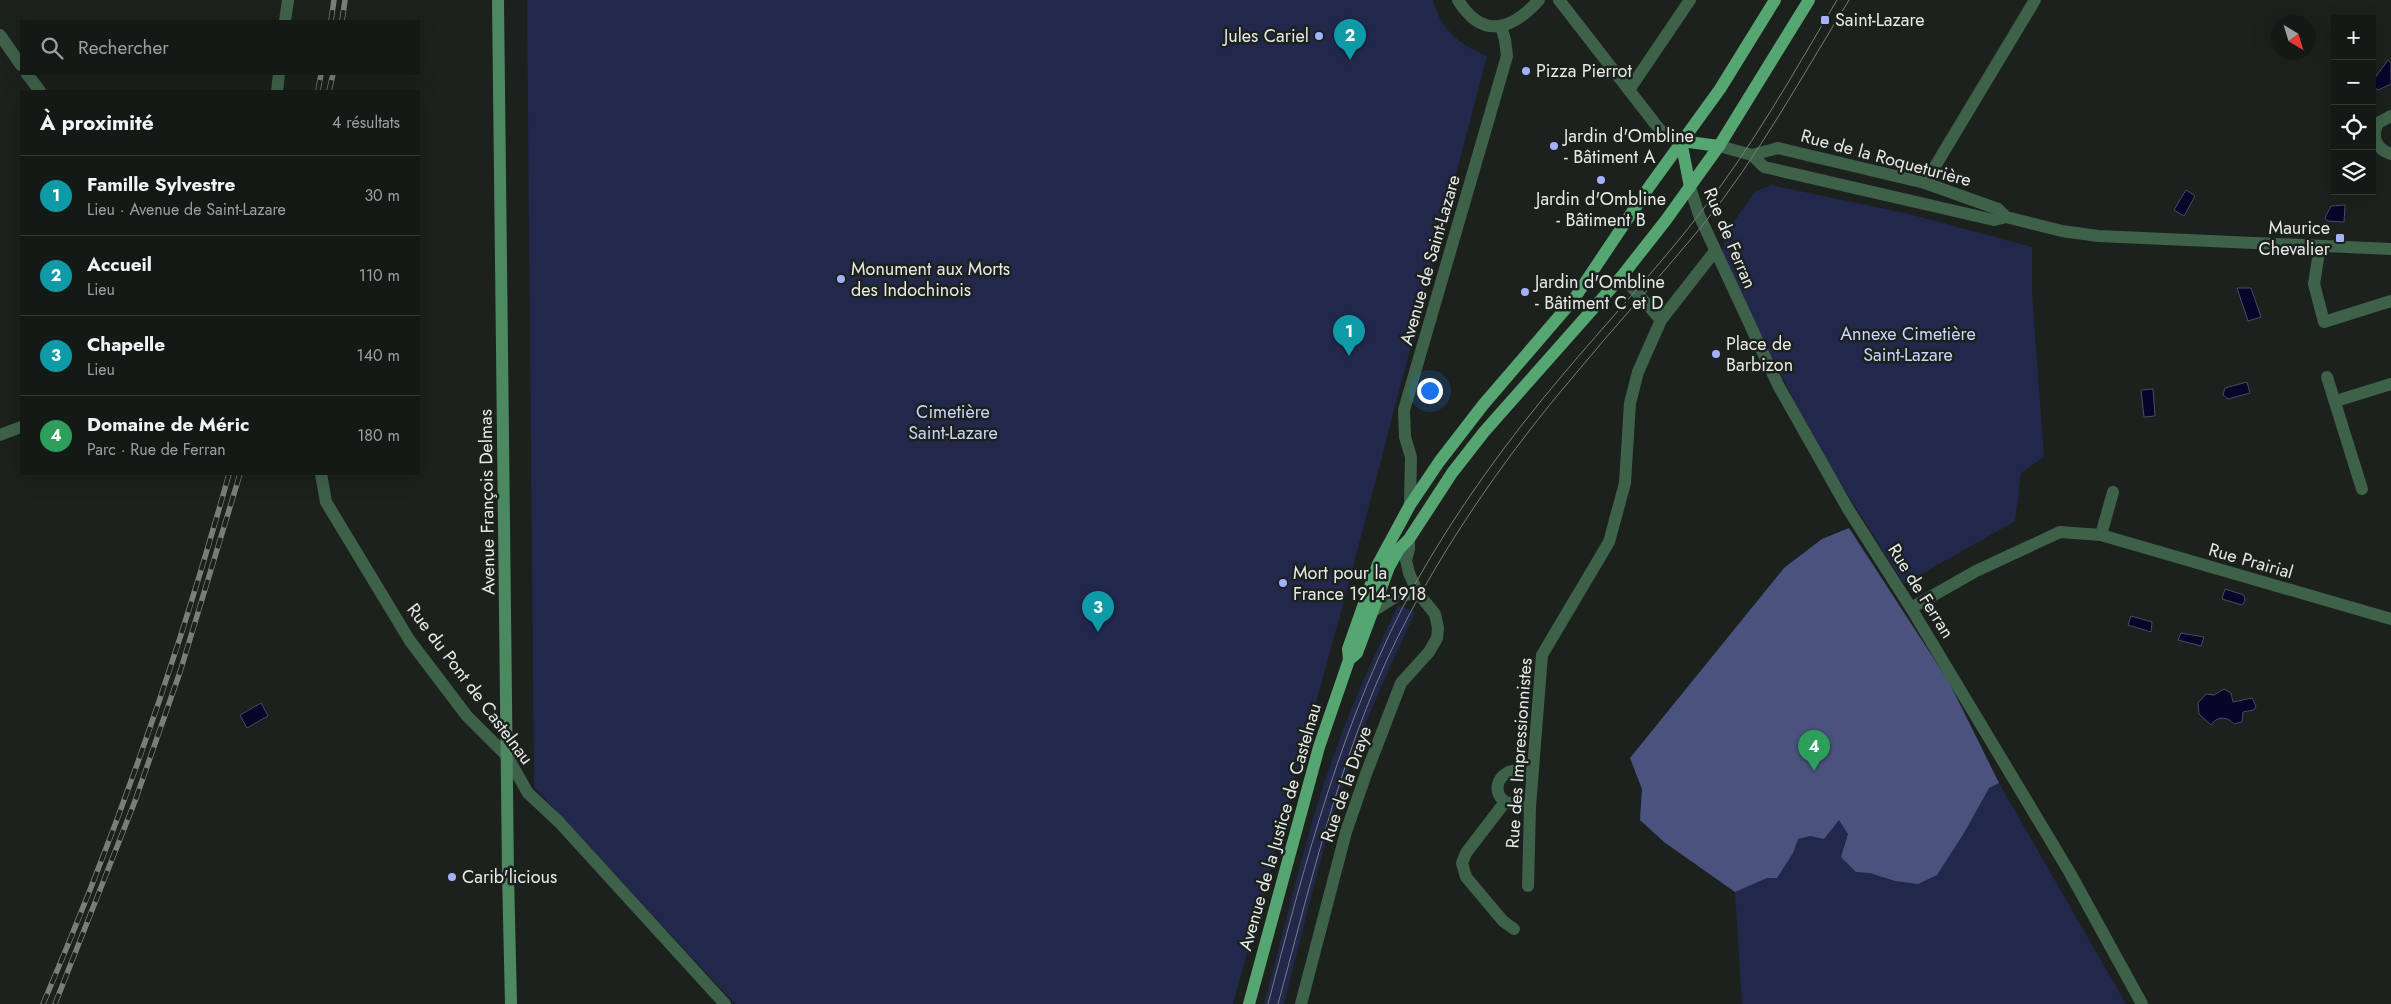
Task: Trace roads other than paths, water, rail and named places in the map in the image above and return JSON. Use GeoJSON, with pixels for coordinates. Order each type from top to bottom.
{"type":"FeatureCollection","features":[{"type":"Feature","properties":{"kind":"main road","name":"Avenue François Delmas"},"geometry":{"type":"LineString","coordinates":[[498,0],[511,1004]]}},
{"type":"Feature","properties":{"kind":"main road","name":"Avenue de la Justice de Castelnau"},"geometry":{"type":"LineString","coordinates":[[1249,1004],[1316,756],[1348,660],[1348,649],[1378,564],[1410,505],[1439,462],[1483,405],[1574,299],[1681,141],[1720,89],[1775,0]]}},
{"type":"Feature","properties":{"kind":"main road","name":"Avenue de la Justice de Castelnau"},"geometry":{"type":"LineString","coordinates":[[1348,660],[1357,653],[1389,568],[1399,549],[1409,539],[1452,473],[1484,432],[1550,360],[1622,276],[1690,187],[1719,146],[1809,0]]}},
{"type":"Feature","properties":{"kind":"main road"},"geometry":{"type":"LineString","coordinates":[[1690,187],[1681,141],[1719,146]]}},
{"type":"Feature","properties":{"kind":"street"},"geometry":{"type":"LineString","coordinates":[[285,20],[288,0]]}},
{"type":"Feature","properties":{"kind":"street"},"geometry":{"type":"LineString","coordinates":[[1458,0],[1467,15],[1476,22],[1488,27],[1501,26],[1524,14],[1538,0]]}},
{"type":"Feature","properties":{"kind":"street"},"geometry":{"type":"LineString","coordinates":[[1559,0],[1660,130],[1681,141]]}},
{"type":"Feature","properties":{"kind":"street"},"geometry":{"type":"LineString","coordinates":[[1629,90],[1690,0]]}},
{"type":"Feature","properties":{"kind":"street"},"geometry":{"type":"LineString","coordinates":[[1925,183],[2035,0]]}},
{"type":"Feature","properties":{"kind":"street","name":"Avenue de Saint-Lazare"},"geometry":{"type":"LineString","coordinates":[[1410,505],[1411,457],[1405,437],[1404,410],[1447,269],[1507,56],[1501,26]]}},
{"type":"Feature","properties":{"kind":"street"},"geometry":{"type":"LineString","coordinates":[[0,34],[20,64]]}},
{"type":"Feature","properties":{"kind":"street"},"geometry":{"type":"LineString","coordinates":[[28,75],[39,90]]}},
{"type":"Feature","properties":{"kind":"street"},"geometry":{"type":"LineString","coordinates":[[277,90],[279,75]]}},
{"type":"Feature","properties":{"kind":"street"},"geometry":{"type":"LineString","coordinates":[[2391,116],[2378,123],[2374,136],[2379,148],[2391,154]]}},
{"type":"Feature","properties":{"kind":"street","name":"Rue de la Roqueturière"},"geometry":{"type":"LineString","coordinates":[[1719,146],[1752,155],[1764,167],[1994,220],[2006,218],[2062,231],[2098,236],[2391,249]]}},
{"type":"Feature","properties":{"kind":"street","name":"Rue de la Roqueturière"},"geometry":{"type":"LineString","coordinates":[[1752,155],[1778,148],[1925,183],[1998,209],[2006,218]]}},
{"type":"Feature","properties":{"kind":"street","name":"Rue de Ferran"},"geometry":{"type":"LineString","coordinates":[[1690,187],[1699,215],[1778,385],[1848,509],[1911,608],[2070,873],[2142,1004]]}},
{"type":"Feature","properties":{"kind":"street"},"geometry":{"type":"LineString","coordinates":[[2320,246],[2314,284],[2324,322],[2391,300]]}},
{"type":"Feature","properties":{"kind":"street","name":"Rue des Impressionnistes"},"geometry":{"type":"LineString","coordinates":[[1528,886],[1532,773],[1542,655],[1610,542],[1624,483],[1630,403],[1638,372],[1661,320],[1715,251]]}},
{"type":"Feature","properties":{"kind":"street"},"geometry":{"type":"LineString","coordinates":[[1622,276],[1661,320]]}},
{"type":"Feature","properties":{"kind":"street"},"geometry":{"type":"LineString","coordinates":[[2327,377],[2362,488]]}},
{"type":"Feature","properties":{"kind":"street"},"geometry":{"type":"LineString","coordinates":[[2336,401],[2391,384]]}},
{"type":"Feature","properties":{"kind":"street"},"geometry":{"type":"LineString","coordinates":[[0,435],[20,427]]}},
{"type":"Feature","properties":{"kind":"street","name":"Rue du Pont de Castelnau"},"geometry":{"type":"LineString","coordinates":[[321,475],[326,502],[410,641],[467,716],[507,756],[528,793],[559,822],[725,1004]]}},
{"type":"Feature","properties":{"kind":"street"},"geometry":{"type":"LineString","coordinates":[[2101,535],[2113,492]]}},
{"type":"Feature","properties":{"kind":"street","name":"Rue Prairial"},"geometry":{"type":"LineString","coordinates":[[1911,608],[1976,571],[2060,532],[2101,535],[2391,619]]}},
{"type":"Feature","properties":{"kind":"street","name":"Rue de la Draye"},"geometry":{"type":"LineString","coordinates":[[1301,1004],[1344,839],[1366,774],[1401,683],[1430,652],[1437,638],[1438,628],[1434,614],[1418,593],[1406,560],[1409,539]]}},
{"type":"Feature","properties":{"kind":"street"},"geometry":{"type":"LineString","coordinates":[[1373,611],[1397,596],[1418,593]]}},
{"type":"Feature","properties":{"kind":"street"},"geometry":{"type":"LineString","coordinates":[[1530,806],[1504,802],[1497,792],[1497,786],[1504,774],[1513,771],[1532,773]]}},
{"type":"Feature","properties":{"kind":"street"},"geometry":{"type":"LineString","coordinates":[[1504,802],[1466,853],[1462,863],[1466,877],[1503,921],[1514,929]]}},
{"type":"Feature","properties":{"kind":"tram line"},"geometry":{"type":"LineString","coordinates":[[1268,1004],[1312,843],[1347,737],[1367,685],[1415,584],[1447,530],[1520,427],[1667,254],[1720,187],[1772,108],[1837,0]]}},
{"type":"Feature","properties":{"kind":"tram line"},"geometry":{"type":"LineString","coordinates":[[1278,1004],[1318,855],[1348,757],[1386,661],[1426,584],[1484,492],[1527,434],[1722,200],[1779,116],[1849,0]]}},
{"type":"Feature","properties":{"kind":"railway"},"geometry":{"type":"LineString","coordinates":[[331,20],[334,0]]}},
{"type":"Feature","properties":{"kind":"railway"},"geometry":{"type":"LineString","coordinates":[[342,20],[345,0]]}},
{"type":"Feature","properties":{"kind":"railway"},"geometry":{"type":"LineString","coordinates":[[318,90],[321,75]]}},
{"type":"Feature","properties":{"kind":"railway"},"geometry":{"type":"LineString","coordinates":[[329,90],[333,75]]}},
{"type":"Feature","properties":{"kind":"railway"},"geometry":{"type":"LineString","coordinates":[[43,1004],[96,874],[145,742],[189,609],[229,475]]}},
{"type":"Feature","properties":{"kind":"railway"},"geometry":{"type":"LineString","coordinates":[[55,1004],[135,801],[180,672],[240,475]]}},
{"type":"Feature","properties":{"kind":"place","name":"Saint-Lazare"},"geometry":{"type":"Point","coordinates":[1825,20]}},
{"type":"Feature","properties":{"kind":"place","name":"Jules Cariel"},"geometry":{"type":"Point","coordinates":[1319,36]}},
{"type":"Feature","properties":{"kind":"place","name":"Accueil"},"geometry":{"type":"Point","coordinates":[1350,60]}},
{"type":"Feature","properties":{"kind":"place","name":"Pizza Pierrot"},"geometry":{"type":"Point","coordinates":[1526,71]}},
{"type":"Feature","properties":{"kind":"place","name":"Jardin d'Ombline - Bâtiment A"},"geometry":{"type":"Point","coordinates":[1554,146]}},
{"type":"Feature","properties":{"kind":"place","name":"Jardin d'Ombline - Bâtiment B"},"geometry":{"type":"Point","coordinates":[1601,180]}},
{"type":"Feature","properties":{"kind":"place","name":"Maurice Chevalier"},"geometry":{"type":"Point","coordinates":[2340,238]}},
{"type":"Feature","properties":{"kind":"place","name":"Monument aux Morts des Indochinois"},"geometry":{"type":"Point","coordinates":[841,279]}},
{"type":"Feature","properties":{"kind":"place","name":"Jardin d'Ombline - Bâtiment C et D"},"geometry":{"type":"Point","coordinates":[1525,292]}},
{"type":"Feature","properties":{"kind":"place","name":"Place de Barbizon"},"geometry":{"type":"Point","coordinates":[1716,354]}},
{"type":"Feature","properties":{"kind":"place","name":"Famille Sylvestre"},"geometry":{"type":"Point","coordinates":[1349,356]}},
{"type":"Feature","properties":{"kind":"place","name":"Mort pour la France 1914-1918"},"geometry":{"type":"Point","coordinates":[1283,583]}},
{"type":"Feature","properties":{"kind":"place","name":"Chapelle"},"geometry":{"type":"Point","coordinates":[1098,632]}},
{"type":"Feature","properties":{"kind":"place","name":"Domaine de Méric"},"geometry":{"type":"Point","coordinates":[1814,771]}},
{"type":"Feature","properties":{"kind":"place","name":"Carib'licious"},"geometry":{"type":"Point","coordinates":[452,877]}},
{"type":"Feature","properties":{"kind":"park label","name":"Annexe Cimetière Saint-Lazare"},"geometry":{"type":"Point","coordinates":[1908,344]}},
{"type":"Feature","properties":{"kind":"park label","name":"Cimetière Saint-Lazare"},"geometry":{"type":"Point","coordinates":[953,422]}}]}
